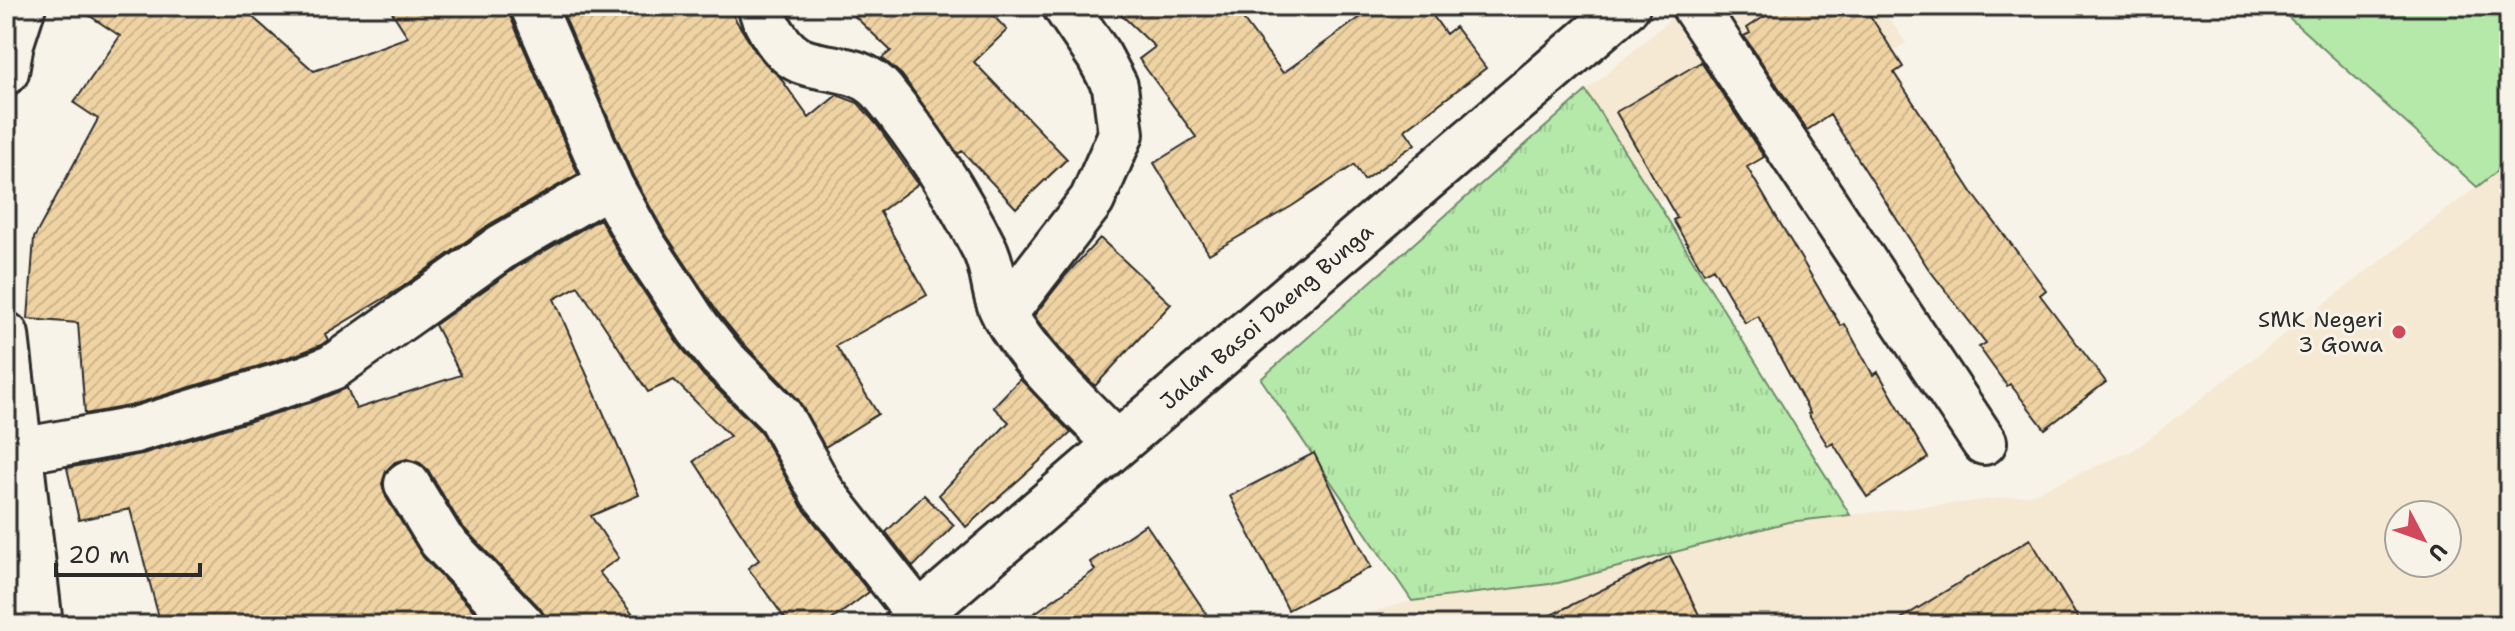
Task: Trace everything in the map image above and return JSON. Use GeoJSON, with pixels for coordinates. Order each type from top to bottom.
{"type":"FeatureCollection","features":[{"type":"Feature","properties":{"kind":"street"},"geometry":{"type":"LineString","coordinates":[[533,6],[611,187],[642,243],[721,357],[780,416],[822,492],[913,620]]}},
{"type":"Feature","properties":{"kind":"street"},"geometry":{"type":"LineString","coordinates":[[760,6],[773,33],[801,61],[867,77],[880,89],[941,172],[985,251],[1004,314],[1029,351],[1116,443]]}},
{"type":"Feature","properties":{"kind":"street"},"geometry":{"type":"LineString","coordinates":[[1004,314],[1092,200],[1121,134],[1115,86],[1065,6]]}},
{"type":"Feature","properties":{"kind":"street","name":"Jalan Basoi Daeng Bunga"},"geometry":{"type":"LineString","coordinates":[[913,620],[1627,6]]}},
{"type":"Feature","properties":{"kind":"street"},"geometry":{"type":"LineString","coordinates":[[1694,6],[1984,442]]}},
{"type":"Feature","properties":{"kind":"street"},"geometry":{"type":"LineString","coordinates":[[20,451],[135,430],[333,367],[503,246],[591,195],[611,187]]}},
{"type":"Feature","properties":{"kind":"street"},"geometry":{"type":"LineString","coordinates":[[6,335],[40,625]]}},
{"type":"Feature","properties":{"kind":"street"},"geometry":{"type":"LineString","coordinates":[[407,484],[441,540],[522,625]]}},
{"type":"Feature","properties":{"kind":"shaded area"},"geometry":{"type":"Polygon","coordinates":[[[1686,6],[1881,6],[1906,43],[1657,202],[1586,91],[1686,6]]]}},
{"type":"Feature","properties":{"kind":"shaded area","name":"SMK Negeri 3 Gowa"},"geometry":{"type":"Polygon","coordinates":[[[2509,162],[2509,625],[1323,625],[1412,601],[1558,583],[1788,522],[2030,495],[2134,450],[2509,162]]]}},
{"type":"Feature","properties":{"kind":"green space"},"geometry":{"type":"Polygon","coordinates":[[[2276,6],[2509,6],[2509,162],[2477,187],[2276,6]]]}},
{"type":"Feature","properties":{"kind":"green space"},"geometry":{"type":"Polygon","coordinates":[[[1586,91],[1850,515],[1788,522],[1558,583],[1412,601],[1261,379],[1586,91]]]}},
{"type":"Feature","properties":{"kind":"building"},"geometry":{"type":"Polygon","coordinates":[[[75,6],[240,6],[314,71],[408,37],[388,6],[508,6],[578,174],[490,224],[401,288],[325,334],[328,340],[321,345],[129,406],[85,414],[78,323],[28,319],[34,238],[98,119],[74,103],[120,36],[75,6]]]}},
{"type":"Feature","properties":{"kind":"building"},"geometry":{"type":"Polygon","coordinates":[[[560,6],[727,6],[757,54],[779,76],[809,118],[837,95],[858,103],[877,125],[918,184],[880,212],[927,295],[836,346],[878,414],[825,447],[798,399],[718,313],[663,230],[633,176],[560,6]]]}},
{"type":"Feature","properties":{"kind":"building"},"geometry":{"type":"Polygon","coordinates":[[[844,6],[984,6],[1007,30],[974,62],[1067,159],[1016,208],[962,151],[958,154],[902,75],[882,58],[891,51],[844,6]]]}},
{"type":"Feature","properties":{"kind":"building"},"geometry":{"type":"Polygon","coordinates":[[[1112,6],[1233,6],[1283,73],[1376,6],[1426,6],[1446,34],[1455,27],[1486,68],[1405,130],[1415,144],[1364,180],[1354,165],[1292,206],[1209,254],[1154,163],[1196,137],[1139,59],[1155,47],[1112,6]]]}},
{"type":"Feature","properties":{"kind":"building"},"geometry":{"type":"Polygon","coordinates":[[[1780,6],[1864,6],[1903,67],[1894,73],[1974,195],[2046,290],[2040,295],[2106,382],[2045,429],[2010,384],[2007,386],[1979,347],[1986,343],[1928,268],[1830,115],[1807,130],[1744,36],[1750,33],[1747,28],[1780,6]]]}},
{"type":"Feature","properties":{"kind":"building"},"geometry":{"type":"Polygon","coordinates":[[[1701,62],[1764,157],[1747,167],[1841,326],[1845,324],[1873,375],[1878,372],[1928,458],[1867,497],[1833,443],[1828,446],[1808,414],[1758,316],[1745,323],[1713,268],[1704,273],[1673,220],[1677,218],[1616,112],[1701,62]]]}},
{"type":"Feature","properties":{"kind":"building"},"geometry":{"type":"Polygon","coordinates":[[[600,219],[677,342],[703,375],[760,431],[802,507],[869,592],[825,625],[790,625],[748,568],[759,560],[694,461],[730,436],[674,380],[648,392],[578,286],[554,299],[639,495],[591,516],[619,558],[599,572],[641,625],[546,625],[540,608],[461,525],[428,470],[420,463],[407,459],[395,462],[386,471],[382,484],[386,497],[423,557],[487,625],[161,625],[130,509],[79,520],[67,468],[142,454],[313,402],[347,388],[356,409],[461,375],[435,325],[517,267],[600,219]]]}},
{"type":"Feature","properties":{"kind":"building"},"geometry":{"type":"Polygon","coordinates":[[[1100,238],[1171,304],[1095,386],[1034,316],[1100,238]]]}},
{"type":"Feature","properties":{"kind":"building"},"geometry":{"type":"Polygon","coordinates":[[[1020,379],[1071,433],[966,527],[939,495],[1009,422],[993,407],[1020,379]]]}},
{"type":"Feature","properties":{"kind":"building"},"geometry":{"type":"Polygon","coordinates":[[[1314,453],[1371,567],[1288,610],[1230,496],[1314,453]]]}},
{"type":"Feature","properties":{"kind":"building"},"geometry":{"type":"Polygon","coordinates":[[[924,495],[954,525],[913,567],[886,532],[924,495]]]}},
{"type":"Feature","properties":{"kind":"building"},"geometry":{"type":"Polygon","coordinates":[[[1146,524],[1214,625],[1018,625],[1095,570],[1090,562],[1146,524]]]}},
{"type":"Feature","properties":{"kind":"building"},"geometry":{"type":"Polygon","coordinates":[[[2030,539],[2082,625],[1891,625],[2030,539]]]}},
{"type":"Feature","properties":{"kind":"building"},"geometry":{"type":"Polygon","coordinates":[[[1670,556],[1704,625],[1531,625],[1670,556]]]}},
{"type":"Feature","properties":{"kind":"place","name":"SMK Negeri 3 Gowa"},"geometry":{"type":"Point","coordinates":[2399,332]}}]}
